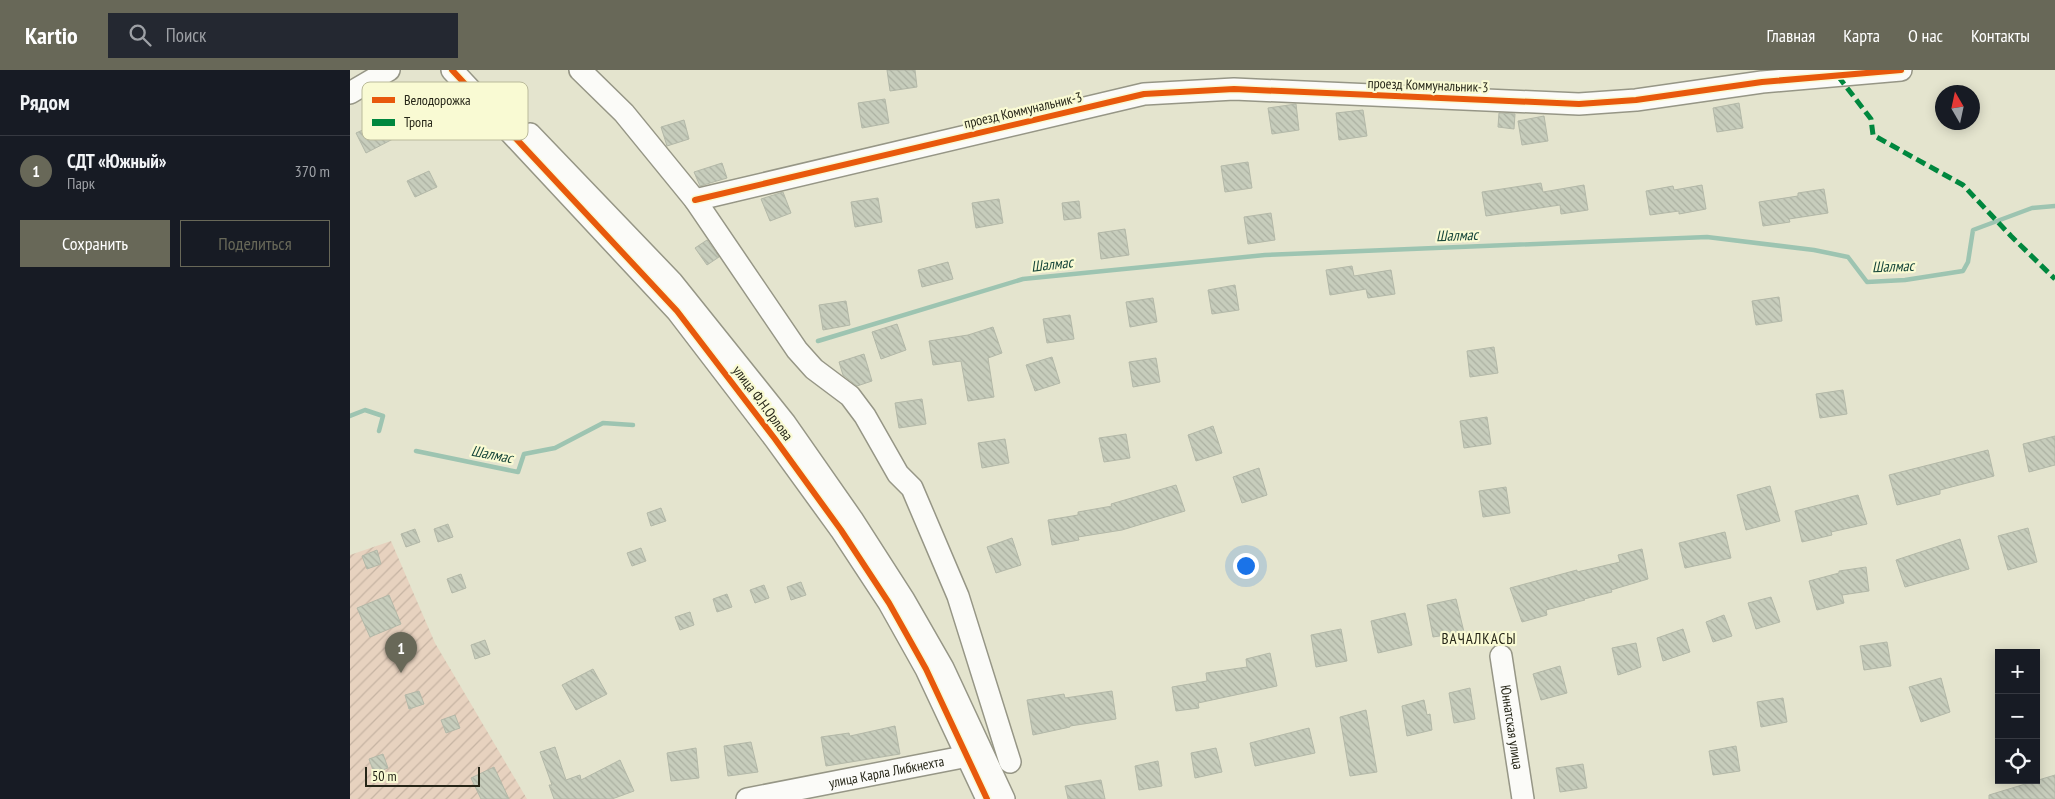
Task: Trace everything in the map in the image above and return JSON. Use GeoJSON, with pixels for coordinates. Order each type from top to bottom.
{"type":"FeatureCollection","features":[{"type":"Feature","properties":{"kind":"street"},"geometry":{"type":"LineString","coordinates":[[369,82],[389,70]]}},
{"type":"Feature","properties":{"kind":"street","name":"улица Ф.Н.Орлова"},"geometry":{"type":"LineString","coordinates":[[452,70],[463,82]]}},
{"type":"Feature","properties":{"kind":"street","name":"улица Ф.Н.Орлова"},"geometry":{"type":"LineString","coordinates":[[470,70],[481,82]]}},
{"type":"Feature","properties":{"kind":"street"},"geometry":{"type":"LineString","coordinates":[[580,70],[624,113],[695,200],[797,350],[814,368],[850,396],[865,416],[898,474],[912,488],[958,596],[993,769]]}},
{"type":"Feature","properties":{"kind":"street","name":"проезд Коммунальник-3"},"geometry":{"type":"LineString","coordinates":[[695,200],[1144,94],[1234,89],[1579,104],[1636,100],[1762,82],[1901,70]]}},
{"type":"Feature","properties":{"kind":"street"},"geometry":{"type":"LineString","coordinates":[[350,93],[362,86]]}},
{"type":"Feature","properties":{"kind":"street","name":"улица Ф.Н.Орлова"},"geometry":{"type":"LineString","coordinates":[[528,131],[672,282],[785,423],[852,519],[904,600],[943,668],[975,753]]}},
{"type":"Feature","properties":{"kind":"street","name":"улица Ф.Н.Орлова"},"geometry":{"type":"LineString","coordinates":[[517,140],[677,311],[775,439],[889,603],[975,753],[993,769],[1004,799]]}},
{"type":"Feature","properties":{"kind":"street","name":"Юннатская улица"},"geometry":{"type":"LineString","coordinates":[[1501,656],[1523,799]]}},
{"type":"Feature","properties":{"kind":"street","name":"улица Карла Либкнехта"},"geometry":{"type":"LineString","coordinates":[[747,799],[975,753]]}},
{"type":"Feature","properties":{"kind":"street","name":"улица Ф.Н.Орлова"},"geometry":{"type":"LineString","coordinates":[[987,799],[993,769]]}},
{"type":"Feature","properties":{"kind":"shaded area"},"geometry":{"type":"Polygon","coordinates":[[[391,541],[435,643],[527,799],[350,799],[350,555],[391,541]]]}},
{"type":"Feature","properties":{"kind":"building"},"geometry":{"type":"Polygon","coordinates":[[[887,70],[915,70],[917,87],[890,91],[887,70]]]}},
{"type":"Feature","properties":{"kind":"building"},"geometry":{"type":"Polygon","coordinates":[[[885,99],[889,123],[862,128],[858,103],[885,99]]]}},
{"type":"Feature","properties":{"kind":"building"},"geometry":{"type":"Polygon","coordinates":[[[1739,103],[1743,128],[1717,132],[1713,108],[1739,103]]]}},
{"type":"Feature","properties":{"kind":"building"},"geometry":{"type":"Polygon","coordinates":[[[1296,104],[1299,130],[1272,134],[1268,108],[1296,104]]]}},
{"type":"Feature","properties":{"kind":"building"},"geometry":{"type":"Polygon","coordinates":[[[1363,110],[1367,136],[1339,140],[1336,113],[1363,110]]]}},
{"type":"Feature","properties":{"kind":"building"},"geometry":{"type":"Polygon","coordinates":[[[1499,113],[1515,114],[1514,129],[1498,127],[1499,113]]]}},
{"type":"Feature","properties":{"kind":"building"},"geometry":{"type":"Polygon","coordinates":[[[1544,116],[1548,141],[1522,145],[1518,121],[1544,116]]]}},
{"type":"Feature","properties":{"kind":"building"},"geometry":{"type":"Polygon","coordinates":[[[684,120],[689,139],[667,146],[661,127],[684,120]]]}},
{"type":"Feature","properties":{"kind":"building"},"geometry":{"type":"Polygon","coordinates":[[[362,130],[362,140],[391,140],[366,153],[356,133],[362,130]]]}},
{"type":"Feature","properties":{"kind":"building"},"geometry":{"type":"Polygon","coordinates":[[[1248,162],[1252,188],[1225,192],[1221,166],[1248,162]]]}},
{"type":"Feature","properties":{"kind":"building"},"geometry":{"type":"Polygon","coordinates":[[[722,163],[727,178],[700,186],[694,172],[722,163]]]}},
{"type":"Feature","properties":{"kind":"building"},"geometry":{"type":"Polygon","coordinates":[[[429,171],[437,187],[415,197],[407,181],[429,171]]]}},
{"type":"Feature","properties":{"kind":"building"},"geometry":{"type":"Polygon","coordinates":[[[1541,183],[1543,192],[1584,185],[1588,210],[1561,214],[1560,205],[1486,216],[1482,192],[1541,183]]]}},
{"type":"Feature","properties":{"kind":"building"},"geometry":{"type":"Polygon","coordinates":[[[1702,185],[1706,209],[1679,214],[1679,211],[1650,215],[1646,191],[1673,186],[1674,190],[1702,185]]]}},
{"type":"Feature","properties":{"kind":"building"},"geometry":{"type":"Polygon","coordinates":[[[1824,189],[1828,213],[1789,219],[1790,222],[1763,226],[1759,202],[1798,196],[1798,193],[1824,189]]]}},
{"type":"Feature","properties":{"kind":"building"},"geometry":{"type":"Polygon","coordinates":[[[783,192],[791,213],[770,221],[761,199],[783,192]]]}},
{"type":"Feature","properties":{"kind":"building"},"geometry":{"type":"Polygon","coordinates":[[[878,198],[882,222],[855,227],[851,202],[878,198]]]}},
{"type":"Feature","properties":{"kind":"building"},"geometry":{"type":"Polygon","coordinates":[[[999,199],[1003,223],[976,228],[972,203],[999,199]]]}},
{"type":"Feature","properties":{"kind":"building"},"geometry":{"type":"Polygon","coordinates":[[[1079,201],[1081,218],[1064,220],[1062,203],[1079,201]]]}},
{"type":"Feature","properties":{"kind":"building"},"geometry":{"type":"Polygon","coordinates":[[[1271,213],[1275,240],[1248,244],[1244,217],[1271,213]]]}},
{"type":"Feature","properties":{"kind":"building"},"geometry":{"type":"Polygon","coordinates":[[[1125,229],[1129,255],[1101,259],[1098,233],[1125,229]]]}},
{"type":"Feature","properties":{"kind":"building"},"geometry":{"type":"Polygon","coordinates":[[[707,240],[719,257],[707,265],[695,248],[707,240]]]}},
{"type":"Feature","properties":{"kind":"building"},"geometry":{"type":"Polygon","coordinates":[[[948,262],[953,279],[922,287],[918,270],[948,262]]]}},
{"type":"Feature","properties":{"kind":"building"},"geometry":{"type":"Polygon","coordinates":[[[1352,266],[1354,276],[1391,270],[1395,294],[1368,298],[1366,289],[1330,295],[1326,270],[1352,266]]]}},
{"type":"Feature","properties":{"kind":"building"},"geometry":{"type":"Polygon","coordinates":[[[1235,285],[1239,310],[1212,314],[1208,290],[1235,285]]]}},
{"type":"Feature","properties":{"kind":"building"},"geometry":{"type":"Polygon","coordinates":[[[1779,297],[1782,321],[1756,325],[1752,301],[1779,297]]]}},
{"type":"Feature","properties":{"kind":"building"},"geometry":{"type":"Polygon","coordinates":[[[1153,298],[1157,322],[1130,327],[1126,302],[1153,298]]]}},
{"type":"Feature","properties":{"kind":"building"},"geometry":{"type":"Polygon","coordinates":[[[846,301],[850,325],[823,330],[819,305],[846,301]]]}},
{"type":"Feature","properties":{"kind":"building"},"geometry":{"type":"Polygon","coordinates":[[[1070,315],[1074,339],[1047,343],[1043,319],[1070,315]]]}},
{"type":"Feature","properties":{"kind":"building"},"geometry":{"type":"Polygon","coordinates":[[[897,324],[906,350],[881,359],[872,332],[897,324]]]}},
{"type":"Feature","properties":{"kind":"building"},"geometry":{"type":"Polygon","coordinates":[[[993,327],[1002,353],[988,358],[994,397],[968,401],[961,361],[933,365],[929,341],[968,335],[993,327]]]}},
{"type":"Feature","properties":{"kind":"building"},"geometry":{"type":"Polygon","coordinates":[[[1494,347],[1498,373],[1470,377],[1467,351],[1494,347]]]}},
{"type":"Feature","properties":{"kind":"building"},"geometry":{"type":"Polygon","coordinates":[[[864,354],[872,381],[857,386],[843,375],[839,362],[864,354]]]}},
{"type":"Feature","properties":{"kind":"building"},"geometry":{"type":"Polygon","coordinates":[[[1052,357],[1060,383],[1035,391],[1026,365],[1052,357]]]}},
{"type":"Feature","properties":{"kind":"building"},"geometry":{"type":"Polygon","coordinates":[[[1156,358],[1160,382],[1133,387],[1129,362],[1156,358]]]}},
{"type":"Feature","properties":{"kind":"building"},"geometry":{"type":"Polygon","coordinates":[[[1843,390],[1847,414],[1820,418],[1816,394],[1843,390]]]}},
{"type":"Feature","properties":{"kind":"building"},"geometry":{"type":"Polygon","coordinates":[[[922,399],[926,424],[899,428],[895,403],[922,399]]]}},
{"type":"Feature","properties":{"kind":"building"},"geometry":{"type":"Polygon","coordinates":[[[1487,417],[1491,444],[1464,448],[1460,421],[1487,417]]]}},
{"type":"Feature","properties":{"kind":"building"},"geometry":{"type":"Polygon","coordinates":[[[1213,426],[1222,453],[1196,461],[1188,435],[1213,426]]]}},
{"type":"Feature","properties":{"kind":"building"},"geometry":{"type":"Polygon","coordinates":[[[1126,434],[1130,458],[1104,462],[1099,438],[1126,434]]]}},
{"type":"Feature","properties":{"kind":"building"},"geometry":{"type":"Polygon","coordinates":[[[2055,436],[2055,465],[2029,472],[2023,444],[2055,436]]]}},
{"type":"Feature","properties":{"kind":"building"},"geometry":{"type":"Polygon","coordinates":[[[1005,439],[1009,463],[982,468],[978,443],[1005,439]]]}},
{"type":"Feature","properties":{"kind":"building"},"geometry":{"type":"Polygon","coordinates":[[[1988,450],[1994,476],[1940,490],[1940,494],[1897,505],[1889,475],[1988,450]]]}},
{"type":"Feature","properties":{"kind":"building"},"geometry":{"type":"Polygon","coordinates":[[[1259,468],[1267,495],[1242,503],[1233,477],[1259,468]]]}},
{"type":"Feature","properties":{"kind":"building"},"geometry":{"type":"Polygon","coordinates":[[[1176,485],[1185,511],[1122,530],[1078,537],[1079,540],[1052,545],[1048,520],[1078,515],[1078,512],[1112,506],[1111,504],[1176,485]]]}},
{"type":"Feature","properties":{"kind":"building"},"geometry":{"type":"Polygon","coordinates":[[[1770,486],[1780,521],[1746,530],[1737,495],[1770,486]]]}},
{"type":"Feature","properties":{"kind":"building"},"geometry":{"type":"Polygon","coordinates":[[[1506,487],[1510,513],[1483,517],[1479,491],[1506,487]]]}},
{"type":"Feature","properties":{"kind":"building"},"geometry":{"type":"Polygon","coordinates":[[[1858,495],[1867,524],[1831,532],[1832,535],[1802,542],[1795,511],[1858,495]]]}},
{"type":"Feature","properties":{"kind":"building"},"geometry":{"type":"Polygon","coordinates":[[[661,508],[666,521],[651,526],[647,513],[661,508]]]}},
{"type":"Feature","properties":{"kind":"building"},"geometry":{"type":"Polygon","coordinates":[[[448,524],[453,537],[438,542],[434,529],[448,524]]]}},
{"type":"Feature","properties":{"kind":"building"},"geometry":{"type":"Polygon","coordinates":[[[2028,528],[2037,562],[2008,570],[1998,536],[2028,528]]]}},
{"type":"Feature","properties":{"kind":"building"},"geometry":{"type":"Polygon","coordinates":[[[415,529],[420,542],[406,547],[401,534],[415,529]]]}},
{"type":"Feature","properties":{"kind":"building"},"geometry":{"type":"Polygon","coordinates":[[[1725,532],[1731,558],[1685,568],[1679,543],[1725,532]]]}},
{"type":"Feature","properties":{"kind":"building"},"geometry":{"type":"Polygon","coordinates":[[[1012,538],[1021,565],[996,573],[987,547],[1012,538]]]}},
{"type":"Feature","properties":{"kind":"building"},"geometry":{"type":"Polygon","coordinates":[[[1960,539],[1969,569],[1905,587],[1896,560],[1960,539]]]}},
{"type":"Feature","properties":{"kind":"building"},"geometry":{"type":"Polygon","coordinates":[[[641,548],[646,561],[632,566],[627,553],[641,548]]]}},
{"type":"Feature","properties":{"kind":"building"},"geometry":{"type":"Polygon","coordinates":[[[1642,549],[1648,579],[1611,590],[1612,592],[1546,610],[1547,615],[1522,622],[1510,588],[1577,570],[1577,572],[1620,562],[1618,555],[1642,549]]]}},
{"type":"Feature","properties":{"kind":"building"},"geometry":{"type":"Polygon","coordinates":[[[377,550],[381,564],[367,569],[362,556],[377,550]]]}},
{"type":"Feature","properties":{"kind":"building"},"geometry":{"type":"Polygon","coordinates":[[[1866,567],[1869,591],[1842,595],[1844,603],[1817,610],[1809,581],[1839,573],[1839,571],[1866,567]]]}},
{"type":"Feature","properties":{"kind":"building"},"geometry":{"type":"Polygon","coordinates":[[[461,574],[466,588],[452,593],[447,579],[461,574]]]}},
{"type":"Feature","properties":{"kind":"building"},"geometry":{"type":"Polygon","coordinates":[[[801,582],[806,595],[791,600],[787,587],[801,582]]]}},
{"type":"Feature","properties":{"kind":"building"},"geometry":{"type":"Polygon","coordinates":[[[764,585],[769,598],[755,603],[750,590],[764,585]]]}},
{"type":"Feature","properties":{"kind":"building"},"geometry":{"type":"Polygon","coordinates":[[[727,594],[732,607],[717,612],[713,599],[727,594]]]}},
{"type":"Feature","properties":{"kind":"building"},"geometry":{"type":"Polygon","coordinates":[[[389,595],[401,624],[370,637],[357,608],[389,595]]]}},
{"type":"Feature","properties":{"kind":"building"},"geometry":{"type":"Polygon","coordinates":[[[1771,597],[1780,622],[1756,629],[1748,603],[1771,597]]]}},
{"type":"Feature","properties":{"kind":"building"},"geometry":{"type":"Polygon","coordinates":[[[1456,599],[1464,632],[1433,637],[1427,605],[1456,599]]]}},
{"type":"Feature","properties":{"kind":"building"},"geometry":{"type":"Polygon","coordinates":[[[690,612],[694,625],[680,630],[675,617],[690,612]]]}},
{"type":"Feature","properties":{"kind":"building"},"geometry":{"type":"Polygon","coordinates":[[[1405,613],[1412,645],[1378,653],[1371,621],[1405,613]]]}},
{"type":"Feature","properties":{"kind":"building"},"geometry":{"type":"Polygon","coordinates":[[[1724,615],[1732,636],[1713,642],[1706,622],[1724,615]]]}},
{"type":"Feature","properties":{"kind":"building"},"geometry":{"type":"Polygon","coordinates":[[[1341,629],[1347,661],[1316,667],[1311,635],[1341,629]]]}},
{"type":"Feature","properties":{"kind":"building"},"geometry":{"type":"Polygon","coordinates":[[[1683,629],[1690,652],[1663,661],[1657,638],[1683,629]]]}},
{"type":"Feature","properties":{"kind":"building"},"geometry":{"type":"Polygon","coordinates":[[[485,640],[490,654],[475,659],[471,645],[485,640]]]}},
{"type":"Feature","properties":{"kind":"building"},"geometry":{"type":"Polygon","coordinates":[[[1887,642],[1891,666],[1864,670],[1860,646],[1887,642]]]}},
{"type":"Feature","properties":{"kind":"building"},"geometry":{"type":"Polygon","coordinates":[[[1636,643],[1641,667],[1618,675],[1612,648],[1636,643]]]}},
{"type":"Feature","properties":{"kind":"building"},"geometry":{"type":"Polygon","coordinates":[[[1270,653],[1277,686],[1198,703],[1199,708],[1176,711],[1172,687],[1207,681],[1206,673],[1247,667],[1246,659],[1270,653]]]}},
{"type":"Feature","properties":{"kind":"building"},"geometry":{"type":"Polygon","coordinates":[[[1560,666],[1567,693],[1541,700],[1533,674],[1560,666]]]}},
{"type":"Feature","properties":{"kind":"building"},"geometry":{"type":"Polygon","coordinates":[[[593,669],[607,694],[576,710],[562,685],[593,669]]]}},
{"type":"Feature","properties":{"kind":"building"},"geometry":{"type":"Polygon","coordinates":[[[1941,678],[1950,712],[1921,722],[1909,687],[1941,678]]]}},
{"type":"Feature","properties":{"kind":"building"},"geometry":{"type":"Polygon","coordinates":[[[1470,688],[1475,719],[1454,723],[1449,693],[1470,688]]]}},
{"type":"Feature","properties":{"kind":"building"},"geometry":{"type":"Polygon","coordinates":[[[419,691],[424,704],[409,709],[405,695],[419,691]]]}},
{"type":"Feature","properties":{"kind":"building"},"geometry":{"type":"Polygon","coordinates":[[[1112,691],[1116,719],[1070,726],[1033,735],[1027,700],[1064,694],[1065,698],[1112,691]]]}},
{"type":"Feature","properties":{"kind":"building"},"geometry":{"type":"Polygon","coordinates":[[[1783,698],[1787,722],[1761,727],[1757,702],[1783,698]]]}},
{"type":"Feature","properties":{"kind":"building"},"geometry":{"type":"Polygon","coordinates":[[[1424,700],[1427,715],[1430,714],[1432,730],[1407,736],[1402,706],[1424,700]]]}},
{"type":"Feature","properties":{"kind":"building"},"geometry":{"type":"Polygon","coordinates":[[[1366,710],[1377,772],[1350,776],[1340,717],[1366,710]]]}},
{"type":"Feature","properties":{"kind":"building"},"geometry":{"type":"Polygon","coordinates":[[[455,715],[460,728],[446,733],[441,720],[455,715]]]}},
{"type":"Feature","properties":{"kind":"building"},"geometry":{"type":"Polygon","coordinates":[[[895,726],[900,754],[826,766],[821,737],[849,733],[850,736],[895,726]]]}},
{"type":"Feature","properties":{"kind":"building"},"geometry":{"type":"Polygon","coordinates":[[[1309,728],[1315,753],[1255,766],[1250,743],[1309,728]]]}},
{"type":"Feature","properties":{"kind":"building"},"geometry":{"type":"Polygon","coordinates":[[[751,742],[758,772],[728,776],[724,746],[751,742]]]}},
{"type":"Feature","properties":{"kind":"building"},"geometry":{"type":"Polygon","coordinates":[[[1736,746],[1740,771],[1713,775],[1709,751],[1736,746]]]}},
{"type":"Feature","properties":{"kind":"building"},"geometry":{"type":"Polygon","coordinates":[[[555,747],[566,780],[580,775],[581,780],[620,760],[634,791],[612,799],[554,799],[549,785],[552,785],[540,752],[555,747]]]}},
{"type":"Feature","properties":{"kind":"building"},"geometry":{"type":"Polygon","coordinates":[[[696,748],[699,778],[671,781],[667,753],[696,748]]]}},
{"type":"Feature","properties":{"kind":"building"},"geometry":{"type":"Polygon","coordinates":[[[1216,748],[1222,772],[1195,778],[1191,753],[1216,748]]]}},
{"type":"Feature","properties":{"kind":"building"},"geometry":{"type":"Polygon","coordinates":[[[383,754],[388,768],[374,773],[369,759],[383,754]]]}},
{"type":"Feature","properties":{"kind":"building"},"geometry":{"type":"Polygon","coordinates":[[[1158,761],[1162,786],[1139,790],[1135,766],[1158,761]]]}},
{"type":"Feature","properties":{"kind":"building"},"geometry":{"type":"Polygon","coordinates":[[[1583,764],[1587,788],[1560,792],[1556,768],[1583,764]]]}},
{"type":"Feature","properties":{"kind":"building"},"geometry":{"type":"Polygon","coordinates":[[[494,767],[509,799],[481,799],[471,778],[494,767]]]}},
{"type":"Feature","properties":{"kind":"building"},"geometry":{"type":"Polygon","coordinates":[[[2055,775],[2055,799],[1989,799],[1989,795],[2025,784],[2040,784],[2040,780],[2055,775]]]}},
{"type":"Feature","properties":{"kind":"building"},"geometry":{"type":"Polygon","coordinates":[[[1101,780],[1105,799],[1068,799],[1065,786],[1101,780]]]}},
{"type":"Feature","properties":{"kind":"waterway","name":"Шалмас"},"geometry":{"type":"LineString","coordinates":[[818,341],[1023,279],[1265,255],[1707,237],[1814,250],[1848,257],[1867,282],[1905,280],[1963,271],[1968,262],[1973,230],[2032,208],[2055,206]]}},
{"type":"Feature","properties":{"kind":"waterway","name":"Шалмас"},"geometry":{"type":"LineString","coordinates":[[350,416],[365,410],[383,416],[379,431]]}},
{"type":"Feature","properties":{"kind":"waterway","name":"Шалмас"},"geometry":{"type":"LineString","coordinates":[[416,451],[518,472],[524,454],[555,448],[603,423],[633,425]]}},
{"type":"Feature","properties":{"kind":"marked path"},"geometry":{"type":"LineString","coordinates":[[1838,76],[1871,119],[1873,135],[1963,185],[2055,279]]}},
{"type":"Feature","properties":{"kind":"cycle path"},"geometry":{"type":"LineString","coordinates":[[452,70],[463,82]]}},
{"type":"Feature","properties":{"kind":"cycle path"},"geometry":{"type":"LineString","coordinates":[[695,200],[1144,94],[1234,89],[1579,104],[1636,100],[1762,82],[1901,70]]}},
{"type":"Feature","properties":{"kind":"cycle path"},"geometry":{"type":"LineString","coordinates":[[517,140],[677,311],[775,439],[841,530],[889,603],[926,669],[987,799]]}},
{"type":"Feature","properties":{"kind":"place","name":"СДТ «Южный»"},"geometry":{"type":"Point","coordinates":[401,673]}},
{"type":"Feature","properties":{"kind":"district","name":"ВАЧАЛКАСЫ"},"geometry":{"type":"Point","coordinates":[1479,638]}}]}
